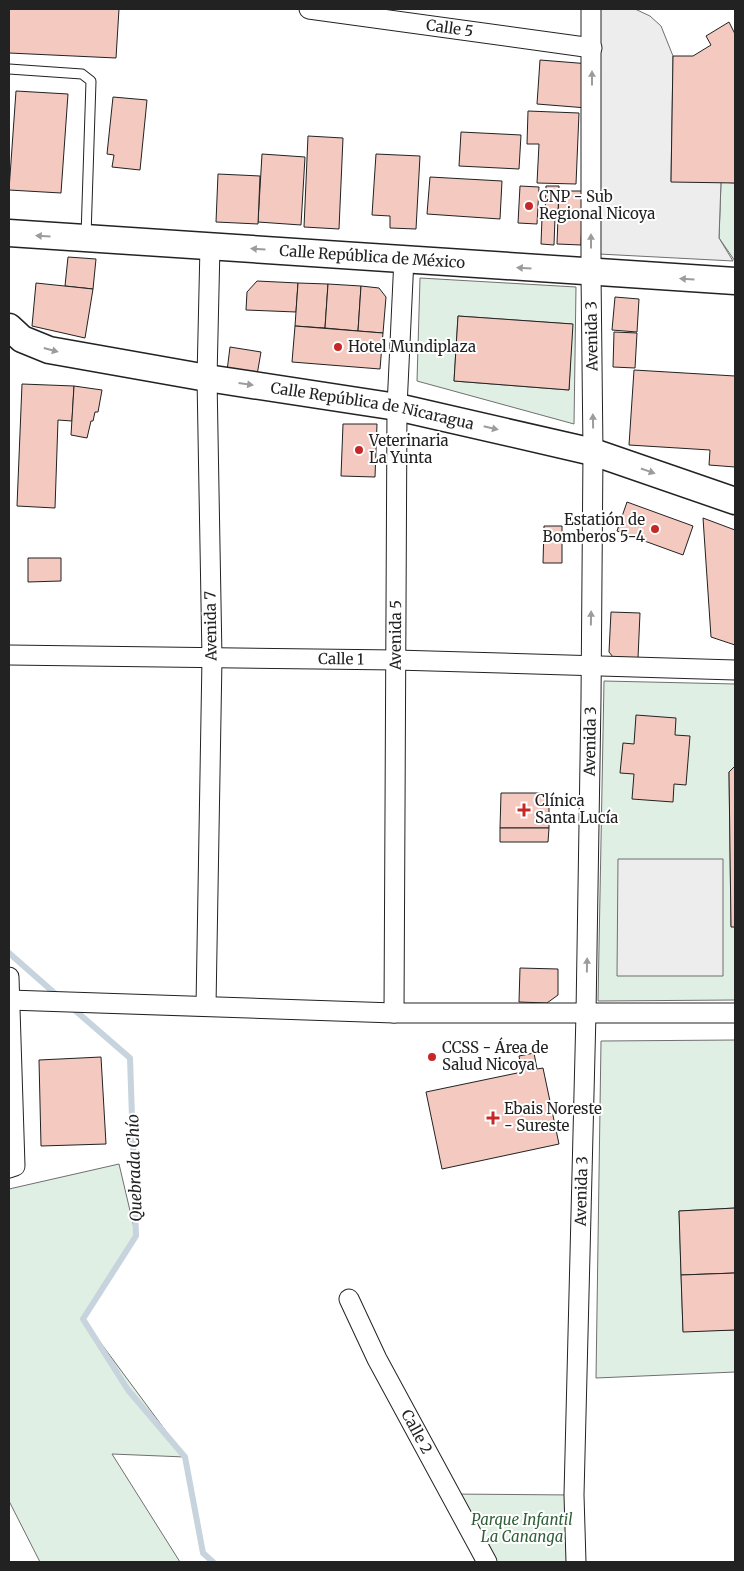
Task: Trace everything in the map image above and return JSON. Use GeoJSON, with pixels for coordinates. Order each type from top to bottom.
{"type":"FeatureCollection","features":[{"type":"Feature","properties":{"kind":"main road","name":"Calle República de México"},"geometry":{"type":"LineString","coordinates":[[9,233],[404,258],[591,273],[735,281]]}},
{"type":"Feature","properties":{"kind":"main road","name":"Calle República de Nicaragua"},"geometry":{"type":"LineString","coordinates":[[9,327],[22,339],[50,350],[207,378],[397,406],[593,452],[735,501]]}},
{"type":"Feature","properties":{"kind":"street","name":"Calle 5"},"geometry":{"type":"LineString","coordinates":[[309,9],[592,48]]}},
{"type":"Feature","properties":{"kind":"street","name":"Avenida 3"},"geometry":{"type":"LineString","coordinates":[[576,1562],[574,1495],[586,1014],[593,452],[591,9]]}},
{"type":"Feature","properties":{"kind":"street","name":"Avenida 7"},"geometry":{"type":"LineString","coordinates":[[206,1006],[212,658],[207,378],[210,246]]}},
{"type":"Feature","properties":{"kind":"street","name":"Avenida 5"},"geometry":{"type":"LineString","coordinates":[[394,1013],[397,406],[404,258]]}},
{"type":"Feature","properties":{"kind":"street","name":"Calle 1"},"geometry":{"type":"LineString","coordinates":[[9,655],[396,660],[735,670]]}},
{"type":"Feature","properties":{"kind":"street"},"geometry":{"type":"LineString","coordinates":[[9,978],[15,1166],[9,1168]]}},
{"type":"Feature","properties":{"kind":"street"},"geometry":{"type":"LineString","coordinates":[[9,1000],[394,1013],[735,1014]]}},
{"type":"Feature","properties":{"kind":"street","name":"Calle 2"},"geometry":{"type":"LineString","coordinates":[[349,1299],[377,1358],[486,1562]]}},
{"type":"Feature","properties":{"kind":"lane"},"geometry":{"type":"LineString","coordinates":[[9,69],[82,74],[91,81],[85,238]]}},
{"type":"Feature","properties":{"kind":"green space"},"geometry":{"type":"Polygon","coordinates":[[[721,182],[735,183],[735,261],[719,238],[721,182]]]}},
{"type":"Feature","properties":{"kind":"green space"},"geometry":{"type":"Polygon","coordinates":[[[420,278],[576,287],[574,424],[417,381],[420,278]],[[458,316],[454,381],[569,390],[572,324],[458,316]]]}},
{"type":"Feature","properties":{"kind":"green space"},"geometry":{"type":"Polygon","coordinates":[[[604,681],[735,684],[735,766],[729,772],[731,926],[735,927],[735,1000],[598,1001],[604,681]]]}},
{"type":"Feature","properties":{"kind":"green space"},"geometry":{"type":"Polygon","coordinates":[[[735,1040],[735,1208],[679,1211],[683,1331],[735,1330],[735,1372],[596,1378],[601,1041],[735,1040]]]}},
{"type":"Feature","properties":{"kind":"green space"},"geometry":{"type":"Polygon","coordinates":[[[119,1164],[136,1236],[83,1319],[185,1457],[112,1454],[180,1562],[40,1562],[9,1501],[9,1189],[119,1164]]]}},
{"type":"Feature","properties":{"kind":"green space","name":"Parque Infantil La Cananga"},"geometry":{"type":"Polygon","coordinates":[[[449,1494],[574,1495],[576,1562],[487,1562],[449,1494]]]}},
{"type":"Feature","properties":{"kind":"shaded area"},"geometry":{"type":"Polygon","coordinates":[[[600,9],[635,9],[650,16],[661,26],[673,56],[671,181],[721,182],[719,238],[733,261],[599,254],[600,9]]]}},
{"type":"Feature","properties":{"kind":"shaded area"},"geometry":{"type":"Polygon","coordinates":[[[618,859],[723,859],[723,976],[617,976],[618,859]]]}},
{"type":"Feature","properties":{"kind":"building"},"geometry":{"type":"Polygon","coordinates":[[[9,9],[119,9],[116,58],[9,53],[9,9]]]}},
{"type":"Feature","properties":{"kind":"building"},"geometry":{"type":"Polygon","coordinates":[[[729,22],[735,34],[735,183],[671,182],[673,56],[693,56],[711,45],[706,36],[729,22]]]}},
{"type":"Feature","properties":{"kind":"building"},"geometry":{"type":"Polygon","coordinates":[[[540,60],[590,64],[587,108],[537,104],[540,60]]]}},
{"type":"Feature","properties":{"kind":"building"},"geometry":{"type":"Polygon","coordinates":[[[16,91],[68,94],[61,193],[9,190],[16,91]]]}},
{"type":"Feature","properties":{"kind":"building"},"geometry":{"type":"Polygon","coordinates":[[[113,97],[147,100],[140,170],[112,167],[114,155],[107,154],[113,97]]]}},
{"type":"Feature","properties":{"kind":"building"},"geometry":{"type":"Polygon","coordinates":[[[528,111],[579,113],[576,184],[537,183],[539,144],[527,144],[528,111]]]}},
{"type":"Feature","properties":{"kind":"building"},"geometry":{"type":"Polygon","coordinates":[[[461,132],[521,135],[519,169],[459,166],[461,132]]]}},
{"type":"Feature","properties":{"kind":"building"},"geometry":{"type":"Polygon","coordinates":[[[308,136],[343,138],[339,229],[304,227],[308,136]]]}},
{"type":"Feature","properties":{"kind":"building"},"geometry":{"type":"Polygon","coordinates":[[[262,154],[305,157],[301,225],[258,222],[262,154]]]}},
{"type":"Feature","properties":{"kind":"building"},"geometry":{"type":"Polygon","coordinates":[[[376,154],[420,156],[416,229],[390,228],[390,216],[372,215],[376,154]]]}},
{"type":"Feature","properties":{"kind":"building"},"geometry":{"type":"Polygon","coordinates":[[[218,174],[260,176],[258,224],[216,222],[218,174]]]}},
{"type":"Feature","properties":{"kind":"building"},"geometry":{"type":"Polygon","coordinates":[[[430,177],[502,181],[500,219],[427,214],[430,177]]]}},
{"type":"Feature","properties":{"kind":"building"},"geometry":{"type":"Polygon","coordinates":[[[520,186],[539,187],[537,224],[518,223],[520,186]]]}},
{"type":"Feature","properties":{"kind":"building"},"geometry":{"type":"Polygon","coordinates":[[[546,186],[559,186],[558,215],[545,215],[546,186]]]}},
{"type":"Feature","properties":{"kind":"building"},"geometry":{"type":"Polygon","coordinates":[[[559,191],[583,191],[581,245],[557,244],[559,191]]]}},
{"type":"Feature","properties":{"kind":"building"},"geometry":{"type":"Polygon","coordinates":[[[542,218],[555,218],[554,245],[541,244],[542,218]]]}},
{"type":"Feature","properties":{"kind":"building"},"geometry":{"type":"Polygon","coordinates":[[[68,257],[96,259],[93,289],[65,286],[68,257]]]}},
{"type":"Feature","properties":{"kind":"building"},"geometry":{"type":"Polygon","coordinates":[[[257,281],[298,283],[296,312],[246,310],[247,292],[257,281]]]}},
{"type":"Feature","properties":{"kind":"building"},"geometry":{"type":"Polygon","coordinates":[[[36,283],[93,289],[85,338],[32,326],[36,283]]]}},
{"type":"Feature","properties":{"kind":"building"},"geometry":{"type":"Polygon","coordinates":[[[298,283],[328,284],[325,328],[295,326],[298,283]]]}},
{"type":"Feature","properties":{"kind":"building"},"geometry":{"type":"Polygon","coordinates":[[[328,284],[361,286],[358,331],[325,328],[328,284]]]}},
{"type":"Feature","properties":{"kind":"building"},"geometry":{"type":"Polygon","coordinates":[[[361,286],[379,288],[386,297],[383,333],[358,331],[361,286]]]}},
{"type":"Feature","properties":{"kind":"building"},"geometry":{"type":"Polygon","coordinates":[[[615,297],[639,299],[637,332],[612,330],[615,297]]]}},
{"type":"Feature","properties":{"kind":"building"},"geometry":{"type":"Polygon","coordinates":[[[458,316],[573,324],[569,390],[454,381],[458,316]]]}},
{"type":"Feature","properties":{"kind":"building","name":"Hotel Mundiplaza"},"geometry":{"type":"Polygon","coordinates":[[[295,326],[383,333],[380,369],[292,362],[295,326]]]}},
{"type":"Feature","properties":{"kind":"building"},"geometry":{"type":"Polygon","coordinates":[[[614,332],[637,333],[635,368],[613,367],[614,332]]]}},
{"type":"Feature","properties":{"kind":"building"},"geometry":{"type":"Polygon","coordinates":[[[230,347],[261,352],[257,375],[227,371],[230,347]]]}},
{"type":"Feature","properties":{"kind":"building"},"geometry":{"type":"Polygon","coordinates":[[[634,370],[735,376],[735,467],[709,465],[710,450],[629,445],[634,370]]]}},
{"type":"Feature","properties":{"kind":"building"},"geometry":{"type":"Polygon","coordinates":[[[22,384],[74,386],[72,421],[58,420],[55,508],[17,506],[22,384]]]}},
{"type":"Feature","properties":{"kind":"building"},"geometry":{"type":"Polygon","coordinates":[[[74,386],[102,390],[98,412],[95,412],[93,421],[91,421],[87,438],[71,435],[74,386]]]}},
{"type":"Feature","properties":{"kind":"building","name":"Veterinaria La Yunta"},"geometry":{"type":"Polygon","coordinates":[[[343,424],[377,424],[375,477],[341,476],[343,424]]]}},
{"type":"Feature","properties":{"kind":"building","name":"Estatión de Bomberos 5-4"},"geometry":{"type":"Polygon","coordinates":[[[627,502],[693,526],[683,555],[617,531],[627,502]]]}},
{"type":"Feature","properties":{"kind":"building"},"geometry":{"type":"Polygon","coordinates":[[[703,518],[735,530],[735,645],[711,637],[703,518]]]}},
{"type":"Feature","properties":{"kind":"building"},"geometry":{"type":"Polygon","coordinates":[[[544,526],[562,526],[562,563],[543,563],[544,526]]]}},
{"type":"Feature","properties":{"kind":"building"},"geometry":{"type":"Polygon","coordinates":[[[28,558],[61,558],[61,581],[28,582],[28,558]]]}},
{"type":"Feature","properties":{"kind":"building"},"geometry":{"type":"Polygon","coordinates":[[[611,612],[640,613],[638,658],[613,657],[609,652],[611,612]]]}},
{"type":"Feature","properties":{"kind":"building"},"geometry":{"type":"Polygon","coordinates":[[[636,715],[676,718],[675,735],[690,736],[686,785],[674,784],[673,802],[632,799],[634,774],[620,773],[623,743],[634,744],[636,715]]]}},
{"type":"Feature","properties":{"kind":"building"},"geometry":{"type":"Polygon","coordinates":[[[735,766],[735,927],[731,927],[729,772],[735,766]]]}},
{"type":"Feature","properties":{"kind":"building","name":"Clínica Santa Lucía"},"geometry":{"type":"Polygon","coordinates":[[[501,793],[549,793],[549,828],[500,828],[501,793]]]}},
{"type":"Feature","properties":{"kind":"building"},"geometry":{"type":"Polygon","coordinates":[[[500,828],[549,828],[548,842],[500,842],[500,828]]]}},
{"type":"Feature","properties":{"kind":"building"},"geometry":{"type":"Polygon","coordinates":[[[520,968],[558,969],[558,995],[547,1003],[519,1002],[520,968]]]}},
{"type":"Feature","properties":{"kind":"building","name":"Ebais Noreste - Sureste"},"geometry":{"type":"Polygon","coordinates":[[[534,1053],[537,1069],[543,1068],[559,1144],[442,1169],[426,1092],[522,1072],[519,1056],[534,1053]]]}},
{"type":"Feature","properties":{"kind":"building"},"geometry":{"type":"Polygon","coordinates":[[[101,1057],[106,1144],[41,1146],[39,1060],[101,1057]]]}},
{"type":"Feature","properties":{"kind":"building"},"geometry":{"type":"Polygon","coordinates":[[[735,1208],[735,1273],[681,1275],[679,1211],[735,1208]]]}},
{"type":"Feature","properties":{"kind":"building"},"geometry":{"type":"Polygon","coordinates":[[[735,1273],[735,1330],[683,1332],[681,1275],[735,1273]]]}},
{"type":"Feature","properties":{"kind":"waterway","name":"Quebrada Chío"},"geometry":{"type":"LineString","coordinates":[[9,953],[59,997]]}},
{"type":"Feature","properties":{"kind":"waterway","name":"Quebrada Chío"},"geometry":{"type":"LineString","coordinates":[[70,1006],[130,1058],[136,1236],[83,1319],[128,1390],[185,1457],[203,1553],[213,1562]]}},
{"type":"Feature","properties":{"kind":"place","name":"CNP - Sub Regional Nicoya"},"geometry":{"type":"Point","coordinates":[529,206]}},
{"type":"Feature","properties":{"kind":"place","name":"Hotel Mundiplaza"},"geometry":{"type":"Point","coordinates":[338,347]}},
{"type":"Feature","properties":{"kind":"place","name":"Veterinaria La Yunta"},"geometry":{"type":"Point","coordinates":[359,450]}},
{"type":"Feature","properties":{"kind":"place","name":"Estatión de Bomberos 5-4"},"geometry":{"type":"Point","coordinates":[655,529]}},
{"type":"Feature","properties":{"kind":"place","name":"Clínica Santa Lucía"},"geometry":{"type":"Point","coordinates":[524,810]}},
{"type":"Feature","properties":{"kind":"place","name":"CCSS - Área de Salud Nicoya"},"geometry":{"type":"Point","coordinates":[432,1057]}},
{"type":"Feature","properties":{"kind":"place","name":"Ebais Noreste - Sureste"},"geometry":{"type":"Point","coordinates":[493,1118]}}]}
